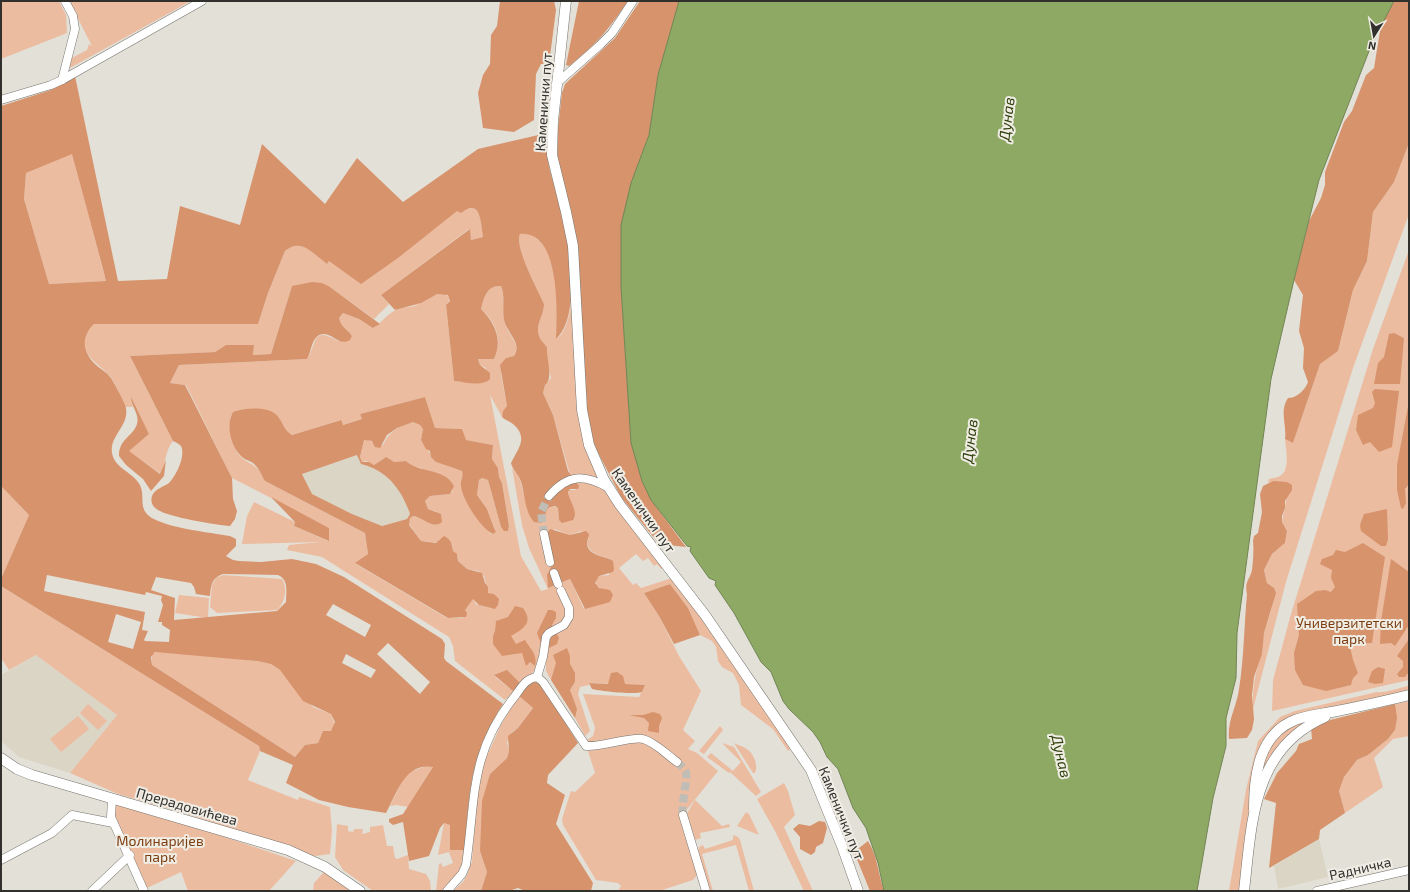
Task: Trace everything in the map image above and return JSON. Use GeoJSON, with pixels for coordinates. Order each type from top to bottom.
{"type":"FeatureCollection","features":[{"type":"Feature","properties":{"kind":"main road","name":"Каменички пут"},"geometry":{"type":"LineString","coordinates":[[566,1],[557,83],[552,155],[566,212],[572,246],[582,410],[589,445],[598,468],[609,488],[645,539],[705,615],[811,770],[842,846],[858,891]]}},
{"type":"Feature","properties":{"kind":"main road"},"geometry":{"type":"LineString","coordinates":[[1244,891],[1257,774],[1263,752],[1270,738],[1284,726],[1296,720],[1409,695]]}},
{"type":"Feature","properties":{"kind":"main road"},"geometry":{"type":"LineString","coordinates":[[1254,808],[1263,781],[1275,757],[1290,738],[1303,728],[1338,711]]}},
{"type":"Feature","properties":{"kind":"main road","name":"Прерадовићева"},"geometry":{"type":"LineString","coordinates":[[2,760],[32,775],[288,850],[325,867],[360,891]]}},
{"type":"Feature","properties":{"kind":"street"},"geometry":{"type":"LineString","coordinates":[[62,80],[76,29],[73,16],[65,1]]}},
{"type":"Feature","properties":{"kind":"street"},"geometry":{"type":"LineString","coordinates":[[1,100],[51,86],[202,1]]}},
{"type":"Feature","properties":{"kind":"street"},"geometry":{"type":"LineString","coordinates":[[557,83],[583,62],[604,41],[633,1]]}},
{"type":"Feature","properties":{"kind":"street"},"geometry":{"type":"LineString","coordinates":[[548,496],[558,486],[568,480],[577,478],[598,482],[609,488]]}},
{"type":"Feature","properties":{"kind":"street"},"geometry":{"type":"LineString","coordinates":[[544,534],[550,562]]}},
{"type":"Feature","properties":{"kind":"street"},"geometry":{"type":"LineString","coordinates":[[447,891],[462,874],[466,865],[474,794],[482,752],[496,723],[508,704],[527,681],[537,677],[542,663],[546,637],[549,633],[564,625],[569,617],[569,608],[554,573]]}},
{"type":"Feature","properties":{"kind":"street"},"geometry":{"type":"LineString","coordinates":[[537,677],[544,682],[586,746],[595,746],[641,738],[677,762]]}},
{"type":"Feature","properties":{"kind":"street"},"geometry":{"type":"LineString","coordinates":[[112,799],[110,812],[130,855],[144,891]]}},
{"type":"Feature","properties":{"kind":"street"},"geometry":{"type":"LineString","coordinates":[[1,860],[52,833],[64,824],[72,815],[114,823]]}},
{"type":"Feature","properties":{"kind":"street"},"geometry":{"type":"LineString","coordinates":[[683,815],[706,891]]}},
{"type":"Feature","properties":{"kind":"street"},"geometry":{"type":"LineString","coordinates":[[92,891],[130,855]]}},
{"type":"Feature","properties":{"kind":"street","name":"Радничка"},"geometry":{"type":"LineString","coordinates":[[1319,891],[1409,870]]}},
{"type":"Feature","properties":{"kind":"shaded area"},"geometry":{"type":"Polygon","coordinates":[[[358,455],[361,464],[375,467],[395,485],[404,496],[410,514],[407,519],[382,526],[352,514],[312,494],[302,474],[358,455]]]}},
{"type":"Feature","properties":{"kind":"shaded area"},"geometry":{"type":"Polygon","coordinates":[[[36,655],[117,715],[70,773],[19,757],[1,741],[1,675],[36,655]]]}},
{"type":"Feature","properties":{"kind":"shaded area"},"geometry":{"type":"Polygon","coordinates":[[[1319,839],[1328,877],[1278,889],[1274,866],[1319,839]]]}},
{"type":"Feature","properties":{"kind":"green space"},"geometry":{"type":"Polygon","coordinates":[[[1,1],[59,1],[66,15],[67,33],[1,59],[1,1]]]}},
{"type":"Feature","properties":{"kind":"green space"},"geometry":{"type":"Polygon","coordinates":[[[69,1],[191,1],[68,69],[70,59],[87,50],[89,44],[92,46],[69,1]]]}},
{"type":"Feature","properties":{"kind":"green space"},"geometry":{"type":"Polygon","coordinates":[[[500,1],[554,1],[556,10],[549,64],[541,64],[536,74],[534,120],[514,132],[483,128],[478,93],[483,75],[490,64],[491,35],[497,26],[500,1]]]}},
{"type":"Feature","properties":{"kind":"green space"},"geometry":{"type":"Polygon","coordinates":[[[579,1],[628,1],[602,36],[569,66],[566,65],[579,1]]]}},
{"type":"Feature","properties":{"kind":"green space"},"geometry":{"type":"Polygon","coordinates":[[[640,1],[679,1],[658,75],[649,135],[631,183],[621,258],[621,287],[631,443],[642,481],[651,500],[686,547],[659,544],[621,497],[593,443],[587,408],[578,253],[558,166],[557,137],[562,93],[565,84],[615,38],[640,1]]]}},
{"type":"Feature","properties":{"kind":"green space"},"geometry":{"type":"Polygon","coordinates":[[[1394,1],[1409,1],[1409,143],[1394,182],[1373,212],[1367,261],[1353,290],[1338,351],[1320,364],[1293,443],[1285,439],[1285,403],[1288,398],[1294,397],[1300,393],[1308,382],[1303,368],[1304,348],[1299,331],[1303,295],[1294,280],[1309,221],[1321,198],[1325,185],[1325,172],[1344,122],[1352,111],[1366,75],[1374,68],[1381,25],[1394,1]]]}},
{"type":"Feature","properties":{"kind":"green space"},"geometry":{"type":"Polygon","coordinates":[[[75,76],[118,281],[167,279],[180,206],[240,225],[262,144],[325,204],[357,158],[403,202],[478,149],[547,133],[549,166],[562,207],[566,226],[572,279],[569,314],[564,328],[556,339],[556,293],[550,259],[543,245],[533,236],[520,234],[519,240],[523,258],[544,304],[538,332],[540,339],[547,347],[549,378],[543,393],[553,415],[568,471],[579,486],[578,489],[570,489],[568,492],[575,514],[573,520],[562,523],[559,520],[558,508],[555,506],[547,509],[544,521],[541,523],[534,522],[530,517],[526,506],[521,482],[511,463],[519,448],[521,439],[518,429],[502,417],[503,411],[507,406],[500,365],[506,358],[514,356],[517,347],[505,323],[501,286],[492,287],[489,290],[485,296],[481,309],[494,326],[498,339],[497,352],[494,359],[478,359],[480,365],[490,373],[490,379],[483,383],[454,381],[446,305],[450,301],[448,295],[437,294],[421,303],[395,310],[381,295],[470,229],[471,240],[483,237],[479,214],[473,208],[461,213],[457,211],[398,258],[361,284],[329,261],[327,264],[307,248],[302,246],[291,247],[285,251],[268,293],[258,324],[94,324],[85,339],[86,349],[91,359],[111,378],[125,405],[126,418],[114,441],[112,453],[113,458],[119,466],[138,482],[142,490],[143,506],[146,513],[152,518],[172,526],[230,536],[236,539],[236,546],[226,556],[233,560],[261,562],[292,559],[316,564],[344,577],[442,639],[445,644],[444,658],[446,661],[503,704],[484,740],[473,774],[468,810],[465,850],[450,850],[450,825],[444,823],[440,828],[429,856],[409,861],[403,822],[393,825],[389,822],[389,819],[403,814],[433,767],[415,769],[409,774],[398,788],[386,813],[348,807],[319,800],[286,783],[293,765],[260,751],[259,746],[1,586],[1,579],[29,515],[1,486],[1,106],[51,90],[75,76]],[[72,154],[26,173],[24,199],[49,284],[106,281],[72,154]],[[223,574],[216,577],[212,585],[210,596],[196,594],[191,583],[156,577],[151,590],[175,598],[174,620],[277,611],[286,602],[285,583],[282,577],[278,575],[223,574]],[[47,575],[44,591],[145,612],[142,630],[148,631],[144,640],[169,642],[170,630],[162,625],[162,622],[158,622],[163,605],[161,600],[162,596],[146,592],[145,595],[47,575]],[[333,604],[326,615],[365,637],[371,625],[333,604]],[[116,614],[108,642],[133,649],[141,622],[116,614]],[[388,643],[377,654],[420,694],[430,682],[388,643]],[[155,652],[151,657],[152,665],[295,757],[305,745],[318,743],[323,731],[331,731],[335,722],[331,714],[303,701],[280,670],[271,664],[257,661],[155,652]],[[346,654],[342,663],[371,678],[376,670],[346,654]]]}},
{"type":"Feature","properties":{"kind":"green space"},"geometry":{"type":"Polygon","coordinates":[[[1409,143],[1409,214],[1353,368],[1286,582],[1253,709],[1254,682],[1262,652],[1263,636],[1274,594],[1274,588],[1267,583],[1264,570],[1272,554],[1285,543],[1287,531],[1282,522],[1287,496],[1273,481],[1268,483],[1269,479],[1282,475],[1285,471],[1287,455],[1285,439],[1293,443],[1320,363],[1338,351],[1353,290],[1367,261],[1373,212],[1394,182],[1409,143]]]}},
{"type":"Feature","properties":{"kind":"green space"},"geometry":{"type":"Polygon","coordinates":[[[72,153],[106,281],[49,284],[24,199],[26,173],[72,153]]]}},
{"type":"Feature","properties":{"kind":"green space"},"geometry":{"type":"Polygon","coordinates":[[[473,208],[479,214],[483,237],[471,240],[469,229],[381,295],[389,304],[374,319],[330,287],[292,286],[271,354],[253,355],[254,345],[226,345],[215,352],[130,356],[173,441],[168,449],[161,474],[128,451],[149,434],[131,401],[133,407],[125,407],[110,376],[87,353],[84,340],[94,324],[258,324],[268,293],[285,251],[291,247],[302,246],[307,248],[327,264],[329,261],[388,264],[457,210],[473,208]]]}},
{"type":"Feature","properties":{"kind":"green space"},"geometry":{"type":"Polygon","coordinates":[[[527,233],[538,240],[546,250],[552,264],[557,295],[557,339],[564,331],[566,326],[572,300],[586,446],[663,567],[661,569],[657,564],[654,566],[648,558],[643,561],[636,554],[619,568],[633,585],[636,583],[641,588],[672,578],[686,593],[791,748],[788,751],[773,729],[741,705],[739,685],[733,673],[722,667],[718,661],[716,647],[712,641],[700,635],[688,608],[670,584],[644,593],[659,616],[679,656],[701,691],[683,730],[695,741],[688,749],[697,753],[718,771],[681,817],[698,874],[693,880],[659,891],[618,891],[621,886],[618,883],[596,880],[563,825],[562,819],[571,791],[575,792],[595,773],[588,751],[618,746],[646,737],[591,743],[587,740],[593,736],[595,728],[596,730],[583,694],[639,697],[645,685],[590,683],[589,685],[580,687],[578,694],[590,731],[585,736],[575,718],[570,690],[575,682],[551,680],[546,671],[546,659],[521,684],[494,676],[514,692],[505,700],[455,661],[453,646],[449,637],[322,557],[287,550],[289,545],[320,542],[242,544],[247,516],[254,502],[295,522],[294,526],[328,541],[329,528],[232,478],[186,385],[170,383],[179,365],[307,359],[316,338],[319,336],[323,335],[338,341],[352,336],[339,322],[339,318],[343,313],[359,319],[374,328],[393,311],[400,308],[414,306],[433,295],[442,293],[447,295],[450,299],[446,306],[454,381],[482,383],[486,368],[480,365],[478,358],[494,359],[497,352],[498,338],[491,320],[481,309],[485,296],[489,290],[492,287],[501,286],[505,321],[516,344],[514,356],[506,358],[501,374],[507,406],[502,417],[490,395],[521,556],[541,591],[548,589],[529,548],[522,525],[512,468],[519,477],[526,501],[541,523],[545,519],[546,510],[552,506],[558,508],[559,520],[569,490],[576,490],[553,415],[543,393],[545,385],[551,378],[546,358],[547,347],[540,338],[538,332],[544,304],[523,258],[519,240],[520,234],[527,233]],[[425,397],[360,414],[362,419],[342,425],[340,420],[292,435],[283,428],[279,418],[255,409],[244,410],[231,415],[231,437],[235,448],[241,457],[257,468],[265,481],[365,533],[368,554],[356,564],[447,618],[463,618],[465,610],[473,598],[476,604],[490,608],[491,594],[488,593],[484,576],[478,571],[467,569],[458,561],[458,557],[453,551],[452,544],[421,541],[409,524],[410,517],[413,516],[427,522],[437,512],[428,509],[425,501],[430,496],[450,494],[453,490],[421,468],[411,466],[406,461],[394,462],[384,458],[374,465],[366,461],[362,462],[360,457],[364,439],[383,445],[388,436],[399,427],[413,422],[420,425],[423,429],[421,440],[436,462],[462,471],[463,474],[461,482],[477,518],[491,534],[496,532],[487,509],[477,495],[479,480],[482,478],[488,480],[501,527],[508,531],[509,526],[502,483],[499,477],[498,468],[492,459],[493,445],[465,440],[462,429],[435,428],[425,397]],[[554,529],[554,561],[548,588],[570,579],[584,609],[604,590],[596,586],[596,579],[599,576],[609,575],[613,561],[594,553],[587,543],[589,538],[581,531],[570,535],[554,529]]]}},
{"type":"Feature","properties":{"kind":"green space","name":"Универзитетски парк"},"geometry":{"type":"Polygon","coordinates":[[[1409,250],[1409,680],[1272,711],[1273,680],[1291,614],[1373,349],[1409,250]]]}},
{"type":"Feature","properties":{"kind":"green space"},"geometry":{"type":"Polygon","coordinates":[[[312,282],[322,283],[330,287],[380,324],[373,328],[359,319],[343,313],[339,318],[342,326],[352,336],[350,340],[343,342],[328,335],[320,335],[314,340],[307,359],[179,365],[170,383],[185,385],[232,478],[233,499],[237,511],[235,519],[230,526],[182,518],[158,510],[152,504],[152,496],[157,490],[169,483],[175,476],[180,466],[182,450],[181,446],[173,441],[130,356],[215,352],[226,345],[254,345],[253,355],[271,354],[292,286],[312,282]]]}},
{"type":"Feature","properties":{"kind":"green space"},"geometry":{"type":"Polygon","coordinates":[[[1394,333],[1404,338],[1400,384],[1374,384],[1378,363],[1384,357],[1389,334],[1394,333]]]}},
{"type":"Feature","properties":{"kind":"green space"},"geometry":{"type":"Polygon","coordinates":[[[1375,389],[1399,391],[1392,447],[1379,452],[1370,442],[1363,445],[1356,430],[1358,415],[1373,408],[1375,403],[1372,392],[1375,389]]]}},
{"type":"Feature","properties":{"kind":"green space"},"geometry":{"type":"Polygon","coordinates":[[[131,397],[149,434],[129,451],[160,474],[166,460],[164,476],[151,491],[143,479],[126,465],[119,456],[121,445],[135,428],[138,420],[131,397]]]}},
{"type":"Feature","properties":{"kind":"green space"},"geometry":{"type":"Polygon","coordinates":[[[425,397],[435,428],[462,429],[466,440],[493,445],[492,459],[498,468],[499,477],[502,483],[509,526],[508,531],[504,531],[501,527],[488,480],[482,478],[479,480],[477,495],[487,509],[496,532],[493,534],[483,526],[468,506],[462,492],[462,471],[436,462],[431,457],[430,451],[426,449],[421,440],[423,429],[420,425],[413,422],[397,428],[387,435],[380,448],[375,447],[372,441],[364,440],[360,457],[362,462],[369,462],[374,465],[386,457],[394,462],[406,461],[418,468],[438,473],[450,480],[454,486],[450,494],[430,496],[425,501],[428,509],[441,514],[442,522],[435,525],[413,516],[410,518],[409,525],[421,541],[436,543],[444,536],[450,540],[453,551],[457,554],[458,561],[467,569],[482,573],[488,587],[488,593],[494,594],[499,599],[498,605],[495,609],[479,605],[473,599],[465,610],[467,613],[466,617],[448,618],[355,563],[368,554],[365,533],[265,481],[255,465],[243,458],[237,451],[230,434],[230,422],[233,412],[244,409],[264,409],[270,411],[279,418],[292,435],[341,420],[343,425],[362,419],[360,414],[425,397]],[[357,455],[302,474],[312,494],[352,514],[382,526],[407,519],[410,514],[398,489],[386,476],[361,464],[357,455]]]}},
{"type":"Feature","properties":{"kind":"green space"},"geometry":{"type":"Polygon","coordinates":[[[1409,401],[1409,484],[1405,489],[1406,503],[1403,509],[1401,508],[1397,490],[1397,465],[1409,401]]]}},
{"type":"Feature","properties":{"kind":"green space"},"geometry":{"type":"Polygon","coordinates":[[[1273,481],[1287,482],[1292,485],[1292,490],[1285,501],[1285,508],[1282,516],[1282,522],[1287,531],[1285,543],[1272,554],[1264,570],[1267,583],[1274,588],[1276,593],[1264,633],[1262,654],[1254,677],[1252,695],[1254,719],[1252,730],[1247,738],[1229,739],[1229,726],[1238,695],[1241,677],[1247,594],[1246,586],[1252,570],[1254,536],[1258,533],[1262,512],[1260,494],[1263,486],[1273,481]]]}},
{"type":"Feature","properties":{"kind":"green space"},"geometry":{"type":"Polygon","coordinates":[[[1,486],[29,515],[1,579],[1,486]]]}},
{"type":"Feature","properties":{"kind":"green space"},"geometry":{"type":"Polygon","coordinates":[[[271,497],[329,528],[329,541],[294,526],[295,522],[271,497]]]}},
{"type":"Feature","properties":{"kind":"green space"},"geometry":{"type":"Polygon","coordinates":[[[1387,509],[1388,539],[1386,546],[1381,546],[1361,531],[1360,525],[1364,514],[1387,509]]]}},
{"type":"Feature","properties":{"kind":"green space"},"geometry":{"type":"Polygon","coordinates":[[[550,529],[570,535],[586,531],[589,534],[587,544],[590,551],[613,561],[613,572],[599,576],[595,583],[599,588],[610,590],[613,595],[610,602],[585,609],[570,579],[548,588],[547,575],[554,561],[546,534],[550,529]]]}},
{"type":"Feature","properties":{"kind":"green space"},"geometry":{"type":"Polygon","coordinates":[[[1363,543],[1385,557],[1372,643],[1355,644],[1350,647],[1358,673],[1353,678],[1351,685],[1326,691],[1303,685],[1295,670],[1294,653],[1299,635],[1297,604],[1316,591],[1325,590],[1331,592],[1335,587],[1331,578],[1332,570],[1320,564],[1322,559],[1333,555],[1336,550],[1345,552],[1363,543]]]}},
{"type":"Feature","properties":{"kind":"green space"},"geometry":{"type":"Polygon","coordinates":[[[1391,559],[1409,572],[1409,625],[1395,646],[1391,643],[1380,644],[1381,621],[1391,559]]]}},
{"type":"Feature","properties":{"kind":"green space"},"geometry":{"type":"Polygon","coordinates":[[[223,575],[282,579],[285,587],[284,599],[277,610],[217,613],[210,607],[212,585],[216,578],[223,575]]]}},
{"type":"Feature","properties":{"kind":"green space"},"geometry":{"type":"Polygon","coordinates":[[[670,584],[688,608],[700,635],[674,644],[659,616],[644,593],[670,584]]]}},
{"type":"Feature","properties":{"kind":"green space"},"geometry":{"type":"Polygon","coordinates":[[[1,586],[259,746],[260,751],[248,780],[298,800],[299,797],[330,807],[332,831],[330,854],[315,856],[184,813],[118,794],[70,773],[117,715],[36,655],[9,670],[1,658],[1,586]]]}},
{"type":"Feature","properties":{"kind":"green space"},"geometry":{"type":"Polygon","coordinates":[[[179,595],[209,598],[208,618],[175,613],[179,595]]]}},
{"type":"Feature","properties":{"kind":"green space"},"geometry":{"type":"Polygon","coordinates":[[[515,606],[523,608],[526,613],[527,622],[523,628],[511,636],[516,644],[525,640],[533,652],[536,662],[535,666],[530,662],[526,666],[522,653],[502,656],[493,644],[496,621],[508,617],[515,606]]]}},
{"type":"Feature","properties":{"kind":"green space"},"geometry":{"type":"Polygon","coordinates":[[[548,610],[556,612],[556,618],[552,625],[559,638],[557,644],[547,649],[541,644],[537,633],[548,610]]]}},
{"type":"Feature","properties":{"kind":"green space"},"geometry":{"type":"Polygon","coordinates":[[[1409,639],[1409,672],[1405,677],[1399,677],[1397,674],[1403,667],[1403,661],[1397,656],[1409,639]]]}},
{"type":"Feature","properties":{"kind":"green space"},"geometry":{"type":"Polygon","coordinates":[[[567,648],[570,656],[570,664],[575,673],[575,682],[570,690],[577,709],[575,718],[551,680],[556,663],[553,655],[567,648]]]}},
{"type":"Feature","properties":{"kind":"green space"},"geometry":{"type":"Polygon","coordinates":[[[159,651],[257,661],[271,664],[280,670],[313,707],[331,714],[335,725],[331,731],[323,731],[318,743],[305,745],[295,757],[152,665],[152,654],[159,651]]]}},
{"type":"Feature","properties":{"kind":"green space"},"geometry":{"type":"Polygon","coordinates":[[[1378,667],[1385,669],[1383,683],[1375,684],[1368,682],[1372,671],[1378,667]]]}},
{"type":"Feature","properties":{"kind":"green space"},"geometry":{"type":"Polygon","coordinates":[[[507,670],[521,684],[514,692],[494,675],[507,670]]]}},
{"type":"Feature","properties":{"kind":"green space"},"geometry":{"type":"Polygon","coordinates":[[[617,672],[623,676],[625,684],[645,685],[642,692],[625,693],[592,689],[589,683],[608,684],[611,673],[617,672]]]}},
{"type":"Feature","properties":{"kind":"green space"},"geometry":{"type":"Polygon","coordinates":[[[532,681],[541,684],[578,743],[548,775],[547,783],[565,795],[556,824],[593,883],[591,891],[525,891],[518,888],[509,891],[481,891],[487,872],[480,851],[482,801],[490,774],[507,758],[509,751],[508,736],[518,728],[533,708],[518,695],[532,681]]]}},
{"type":"Feature","properties":{"kind":"green space"},"geometry":{"type":"Polygon","coordinates":[[[1409,686],[1409,695],[1296,720],[1267,746],[1240,891],[1229,891],[1246,790],[1258,741],[1280,717],[1295,711],[1409,686]]]}},
{"type":"Feature","properties":{"kind":"green space"},"geometry":{"type":"Polygon","coordinates":[[[518,695],[533,708],[518,728],[512,732],[507,743],[509,750],[507,758],[490,774],[480,851],[487,872],[481,891],[453,891],[463,882],[472,861],[477,794],[484,762],[501,725],[518,695]]]}},
{"type":"Feature","properties":{"kind":"green space"},"geometry":{"type":"Polygon","coordinates":[[[1409,701],[1409,736],[1393,739],[1374,758],[1383,787],[1345,813],[1339,791],[1344,777],[1357,760],[1368,755],[1388,739],[1395,730],[1395,704],[1409,701]]]}},
{"type":"Feature","properties":{"kind":"green space"},"geometry":{"type":"Polygon","coordinates":[[[88,704],[107,721],[98,730],[80,713],[88,704]]]}},
{"type":"Feature","properties":{"kind":"green space"},"geometry":{"type":"Polygon","coordinates":[[[1395,704],[1397,718],[1395,730],[1388,739],[1368,755],[1357,760],[1344,777],[1339,791],[1345,813],[1320,830],[1319,839],[1269,868],[1276,803],[1264,799],[1277,773],[1296,751],[1299,744],[1312,739],[1311,728],[1330,720],[1395,704]]]}},
{"type":"Feature","properties":{"kind":"green space"},"geometry":{"type":"Polygon","coordinates":[[[653,712],[660,714],[662,718],[659,726],[659,733],[648,731],[649,723],[644,718],[629,715],[643,715],[653,712]]]}},
{"type":"Feature","properties":{"kind":"green space"},"geometry":{"type":"Polygon","coordinates":[[[78,716],[89,729],[61,752],[50,739],[78,716]]]}},
{"type":"Feature","properties":{"kind":"green space"},"geometry":{"type":"Polygon","coordinates":[[[1319,717],[1302,727],[1261,782],[1261,774],[1265,758],[1277,737],[1293,725],[1319,717]]]}},
{"type":"Feature","properties":{"kind":"green space"},"geometry":{"type":"Polygon","coordinates":[[[720,726],[723,730],[704,754],[699,751],[720,726]]]}},
{"type":"Feature","properties":{"kind":"green space"},"geometry":{"type":"Polygon","coordinates":[[[722,743],[734,747],[761,792],[756,796],[730,772],[729,773],[707,757],[711,753],[733,771],[741,762],[722,743]]]}},
{"type":"Feature","properties":{"kind":"green space"},"geometry":{"type":"Polygon","coordinates":[[[734,743],[747,749],[751,753],[756,763],[755,773],[753,773],[734,743]]]}},
{"type":"Feature","properties":{"kind":"green space"},"geometry":{"type":"Polygon","coordinates":[[[426,766],[433,767],[408,807],[396,805],[390,806],[404,777],[410,772],[426,766]]]}},
{"type":"Feature","properties":{"kind":"green space"},"geometry":{"type":"Polygon","coordinates":[[[784,783],[795,815],[784,827],[813,891],[804,891],[775,831],[757,799],[784,783]]]}},
{"type":"Feature","properties":{"kind":"green space"},"geometry":{"type":"Polygon","coordinates":[[[695,800],[722,826],[729,824],[730,827],[700,833],[701,838],[695,840],[686,815],[695,800]]]}},
{"type":"Feature","properties":{"kind":"green space","name":"Молинаријев парк"},"geometry":{"type":"Polygon","coordinates":[[[116,805],[181,822],[296,861],[269,891],[188,891],[181,872],[149,887],[143,888],[110,812],[116,805]]]}},
{"type":"Feature","properties":{"kind":"green space"},"geometry":{"type":"Polygon","coordinates":[[[746,812],[749,814],[759,835],[737,826],[746,812]]]}},
{"type":"Feature","properties":{"kind":"green space"},"geometry":{"type":"Polygon","coordinates":[[[819,821],[825,822],[827,828],[823,843],[816,847],[815,852],[811,855],[800,849],[800,837],[793,829],[799,824],[810,826],[819,821]]]}},
{"type":"Feature","properties":{"kind":"green space"},"geometry":{"type":"Polygon","coordinates":[[[444,823],[450,825],[465,850],[462,870],[443,891],[436,891],[439,864],[441,863],[443,867],[453,863],[449,852],[438,855],[444,823]]]}},
{"type":"Feature","properties":{"kind":"green space"},"geometry":{"type":"Polygon","coordinates":[[[337,824],[348,826],[348,831],[353,832],[354,829],[363,829],[362,834],[370,832],[370,827],[383,825],[387,846],[393,846],[395,858],[397,859],[408,855],[409,869],[426,874],[430,881],[431,891],[373,891],[343,870],[335,857],[337,824]]]}},
{"type":"Feature","properties":{"kind":"green space"},"geometry":{"type":"Polygon","coordinates":[[[733,835],[738,837],[740,840],[754,891],[749,891],[736,845],[702,854],[713,891],[710,891],[698,851],[699,847],[703,845],[705,849],[733,840],[733,835]]]}},
{"type":"Feature","properties":{"kind":"green space"},"geometry":{"type":"Polygon","coordinates":[[[868,841],[876,859],[884,891],[870,891],[854,852],[868,841]]]}},
{"type":"Feature","properties":{"kind":"green space"},"geometry":{"type":"Polygon","coordinates":[[[324,872],[356,891],[313,891],[314,883],[324,872]]]}},
{"type":"Feature","properties":{"kind":"water","name":"Дунав"},"geometry":{"type":"Polygon","coordinates":[[[679,1],[1394,1],[1371,46],[1319,180],[1271,379],[1237,633],[1236,678],[1226,718],[1226,746],[1213,798],[1197,891],[884,891],[878,863],[866,828],[853,808],[838,769],[827,757],[820,742],[813,732],[789,709],[783,701],[771,672],[761,662],[734,613],[715,585],[716,581],[709,578],[690,551],[691,547],[687,546],[651,500],[642,481],[631,443],[621,287],[621,225],[631,183],[649,135],[658,75],[679,1]]]}},
{"type":"Feature","properties":{"kind":"tunnel"},"geometry":{"type":"LineString","coordinates":[[544,534],[541,512],[549,496]]}},
{"type":"Feature","properties":{"kind":"tunnel"},"geometry":{"type":"LineString","coordinates":[[677,762],[686,772],[683,815]]}}]}
